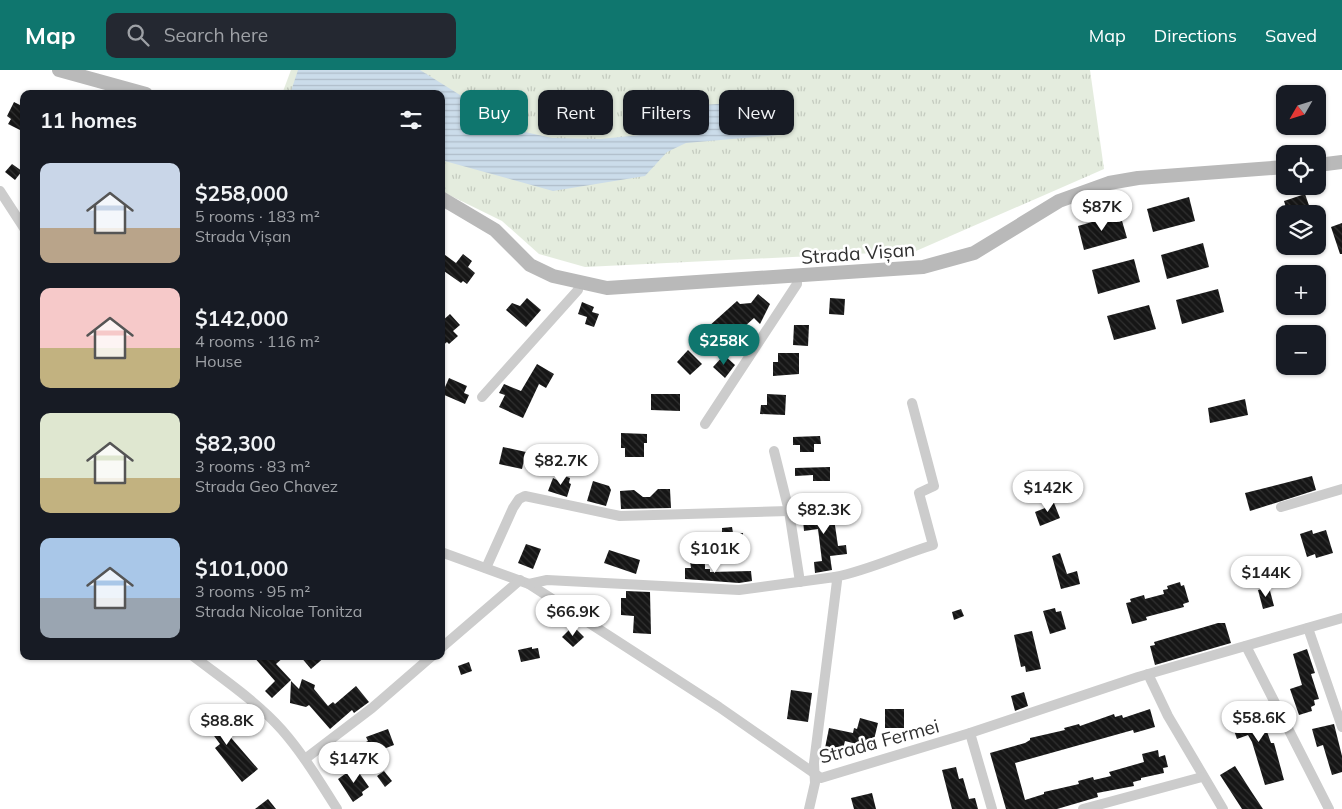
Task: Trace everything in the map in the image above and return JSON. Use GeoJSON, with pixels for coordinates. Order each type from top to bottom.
{"type":"FeatureCollection","features":[{"type":"Feature","properties":{"kind":"street"},"geometry":{"type":"LineString","coordinates":[[59,70],[132,90]]}},
{"type":"Feature","properties":{"kind":"street"},"geometry":{"type":"LineString","coordinates":[[1326,163],[1342,162]]}},
{"type":"Feature","properties":{"kind":"street","name":"Strada Vișan"},"geometry":{"type":"LineString","coordinates":[[445,200],[495,230],[530,265],[553,276],[579,284],[608,288],[923,268],[974,253],[1059,201],[1108,183],[1138,178],[1276,168]]}},
{"type":"Feature","properties":{"kind":"street"},"geometry":{"type":"LineString","coordinates":[[0,191],[20,222]]}},
{"type":"Feature","properties":{"kind":"street"},"geometry":{"type":"LineString","coordinates":[[705,424],[797,284],[797,276]]}},
{"type":"Feature","properties":{"kind":"street"},"geometry":{"type":"LineString","coordinates":[[482,397],[578,290],[579,284]]}},
{"type":"Feature","properties":{"kind":"street"},"geometry":{"type":"LineString","coordinates":[[445,645],[524,582],[556,580],[739,590],[858,572],[899,555],[933,545],[919,493],[934,486],[912,403]]}},
{"type":"Feature","properties":{"kind":"street"},"geometry":{"type":"LineString","coordinates":[[774,451],[789,511],[800,582]]}},
{"type":"Feature","properties":{"kind":"street"},"geometry":{"type":"LineString","coordinates":[[1281,507],[1342,489]]}},
{"type":"Feature","properties":{"kind":"street"},"geometry":{"type":"LineString","coordinates":[[486,568],[513,508],[519,499],[525,496],[620,516],[789,511]]}},
{"type":"Feature","properties":{"kind":"street","name":"Strada Fermei"},"geometry":{"type":"LineString","coordinates":[[445,553],[524,582],[719,707],[814,775],[821,778],[970,734],[1148,674],[1342,618]]}},
{"type":"Feature","properties":{"kind":"street"},"geometry":{"type":"LineString","coordinates":[[808,809],[815,783],[814,775],[837,581],[835,576]]}},
{"type":"Feature","properties":{"kind":"street"},"geometry":{"type":"LineString","coordinates":[[1308,628],[1342,726]]}},
{"type":"Feature","properties":{"kind":"street"},"geometry":{"type":"LineString","coordinates":[[1246,646],[1329,809]]}},
{"type":"Feature","properties":{"kind":"street"},"geometry":{"type":"LineString","coordinates":[[198,660],[252,701],[281,730],[306,757],[337,809]]}},
{"type":"Feature","properties":{"kind":"street"},"geometry":{"type":"LineString","coordinates":[[306,757],[372,708],[427,660]]}},
{"type":"Feature","properties":{"kind":"street"},"geometry":{"type":"LineString","coordinates":[[1148,674],[1168,716],[1222,809]]}},
{"type":"Feature","properties":{"kind":"street"},"geometry":{"type":"LineString","coordinates":[[970,734],[992,809]]}},
{"type":"Feature","properties":{"kind":"street"},"geometry":{"type":"LineString","coordinates":[[1083,809],[1202,777]]}},
{"type":"Feature","properties":{"kind":"green space"},"geometry":{"type":"Polygon","coordinates":[[[291,70],[1090,70],[1104,169],[916,251],[585,267],[539,254],[502,221],[445,193],[445,90],[284,90],[291,70]]]}},
{"type":"Feature","properties":{"kind":"water"},"geometry":{"type":"Polygon","coordinates":[[[298,70],[420,70],[460,95],[460,135],[528,135],[528,133],[552,138],[600,139],[641,135],[709,135],[709,105],[719,104],[719,135],[778,135],[686,143],[667,152],[645,176],[553,191],[445,161],[445,90],[291,90],[298,70]]]}},
{"type":"Feature","properties":{"kind":"building"},"geometry":{"type":"Polygon","coordinates":[[[14,102],[20,105],[20,130],[8,124],[11,119],[7,116],[14,102]]]}},
{"type":"Feature","properties":{"kind":"building"},"geometry":{"type":"Polygon","coordinates":[[[12,164],[20,170],[20,174],[15,180],[5,172],[12,164]]]}},
{"type":"Feature","properties":{"kind":"building"},"geometry":{"type":"Polygon","coordinates":[[[1305,195],[1309,205],[1285,205],[1284,201],[1305,195]]]}},
{"type":"Feature","properties":{"kind":"building"},"geometry":{"type":"Polygon","coordinates":[[[1189,197],[1195,221],[1153,232],[1147,209],[1189,197]]]}},
{"type":"Feature","properties":{"kind":"building"},"geometry":{"type":"Polygon","coordinates":[[[1120,214],[1127,238],[1084,250],[1078,226],[1120,214]]]}},
{"type":"Feature","properties":{"kind":"building"},"geometry":{"type":"Polygon","coordinates":[[[1342,223],[1342,254],[1340,254],[1331,227],[1342,223]]]}},
{"type":"Feature","properties":{"kind":"building"},"geometry":{"type":"Polygon","coordinates":[[[1203,243],[1209,267],[1167,279],[1161,255],[1203,243]]]}},
{"type":"Feature","properties":{"kind":"building"},"geometry":{"type":"Polygon","coordinates":[[[463,254],[472,261],[468,267],[475,273],[467,284],[463,281],[461,283],[445,272],[445,255],[456,263],[463,254]]]}},
{"type":"Feature","properties":{"kind":"building"},"geometry":{"type":"Polygon","coordinates":[[[1134,259],[1140,282],[1098,294],[1092,270],[1134,259]]]}},
{"type":"Feature","properties":{"kind":"building"},"geometry":{"type":"Polygon","coordinates":[[[1218,289],[1224,312],[1182,324],[1176,300],[1218,289]]]}},
{"type":"Feature","properties":{"kind":"building"},"geometry":{"type":"Polygon","coordinates":[[[758,294],[770,304],[760,324],[754,318],[733,337],[725,328],[708,327],[737,301],[740,304],[751,303],[758,294]]]}},
{"type":"Feature","properties":{"kind":"building"},"geometry":{"type":"Polygon","coordinates":[[[527,298],[541,310],[526,327],[506,310],[512,303],[520,306],[527,298]]]}},
{"type":"Feature","properties":{"kind":"building"},"geometry":{"type":"Polygon","coordinates":[[[830,298],[845,299],[844,315],[829,314],[830,298]]]}},
{"type":"Feature","properties":{"kind":"building"},"geometry":{"type":"Polygon","coordinates":[[[582,302],[594,307],[592,312],[599,314],[594,327],[585,324],[587,317],[578,314],[582,302]]]}},
{"type":"Feature","properties":{"kind":"building"},"geometry":{"type":"Polygon","coordinates":[[[1149,305],[1156,329],[1114,340],[1107,316],[1149,305]]]}},
{"type":"Feature","properties":{"kind":"building"},"geometry":{"type":"Polygon","coordinates":[[[450,314],[460,325],[453,331],[458,336],[449,344],[447,342],[445,344],[445,318],[450,314]]]}},
{"type":"Feature","properties":{"kind":"building"},"geometry":{"type":"Polygon","coordinates":[[[794,325],[809,325],[808,346],[793,345],[794,325]]]}},
{"type":"Feature","properties":{"kind":"building"},"geometry":{"type":"Polygon","coordinates":[[[688,350],[702,364],[690,375],[677,362],[688,350]]]}},
{"type":"Feature","properties":{"kind":"building"},"geometry":{"type":"Polygon","coordinates":[[[778,353],[799,353],[799,374],[773,376],[773,362],[778,362],[778,353]]]}},
{"type":"Feature","properties":{"kind":"building"},"geometry":{"type":"Polygon","coordinates":[[[724,355],[735,365],[725,378],[713,367],[724,355]]]}},
{"type":"Feature","properties":{"kind":"building"},"geometry":{"type":"Polygon","coordinates":[[[537,364],[554,374],[546,388],[539,384],[523,418],[499,407],[505,395],[499,393],[504,384],[521,391],[537,364]]]}},
{"type":"Feature","properties":{"kind":"building"},"geometry":{"type":"Polygon","coordinates":[[[449,378],[467,386],[464,393],[469,395],[465,404],[445,395],[445,387],[449,378]]]}},
{"type":"Feature","properties":{"kind":"building"},"geometry":{"type":"Polygon","coordinates":[[[651,394],[680,394],[680,411],[651,410],[651,394]]]}},
{"type":"Feature","properties":{"kind":"building"},"geometry":{"type":"Polygon","coordinates":[[[767,394],[786,395],[785,415],[760,414],[761,405],[767,405],[767,394]]]}},
{"type":"Feature","properties":{"kind":"building"},"geometry":{"type":"Polygon","coordinates":[[[1245,399],[1248,415],[1210,423],[1208,408],[1245,399]]]}},
{"type":"Feature","properties":{"kind":"building"},"geometry":{"type":"Polygon","coordinates":[[[621,433],[647,434],[647,443],[644,443],[644,457],[625,457],[625,448],[621,448],[621,433]]]}},
{"type":"Feature","properties":{"kind":"building"},"geometry":{"type":"Polygon","coordinates":[[[820,436],[821,444],[814,444],[814,452],[800,452],[800,445],[793,445],[793,437],[820,436]]]}},
{"type":"Feature","properties":{"kind":"building"},"geometry":{"type":"Polygon","coordinates":[[[503,447],[526,452],[522,469],[499,464],[503,447]]]}},
{"type":"Feature","properties":{"kind":"building"},"geometry":{"type":"Polygon","coordinates":[[[830,467],[830,481],[813,481],[813,475],[795,476],[795,468],[830,467]]]}},
{"type":"Feature","properties":{"kind":"building"},"geometry":{"type":"Polygon","coordinates":[[[561,475],[570,478],[569,483],[571,484],[567,497],[548,491],[553,478],[559,481],[561,475]]]}},
{"type":"Feature","properties":{"kind":"building"},"geometry":{"type":"Polygon","coordinates":[[[1312,476],[1316,490],[1250,511],[1245,493],[1312,476]]]}},
{"type":"Feature","properties":{"kind":"building"},"geometry":{"type":"Polygon","coordinates":[[[593,481],[609,486],[611,490],[606,506],[587,501],[593,481]]]}},
{"type":"Feature","properties":{"kind":"building"},"geometry":{"type":"Polygon","coordinates":[[[658,489],[670,489],[671,508],[621,509],[620,491],[634,490],[643,497],[650,497],[658,489]]]}},
{"type":"Feature","properties":{"kind":"building"},"geometry":{"type":"Polygon","coordinates":[[[1052,498],[1060,518],[1040,526],[1035,512],[1045,508],[1043,502],[1052,498]]]}},
{"type":"Feature","properties":{"kind":"building"},"geometry":{"type":"Polygon","coordinates":[[[832,505],[838,546],[846,545],[847,554],[830,556],[832,570],[815,573],[814,562],[822,561],[818,529],[804,531],[803,520],[807,520],[805,508],[832,505]]]}},
{"type":"Feature","properties":{"kind":"building"},"geometry":{"type":"Polygon","coordinates":[[[732,527],[733,533],[743,533],[743,550],[722,550],[722,528],[732,527]]]}},
{"type":"Feature","properties":{"kind":"building"},"geometry":{"type":"Polygon","coordinates":[[[1312,530],[1313,534],[1326,530],[1333,553],[1316,558],[1315,554],[1307,557],[1300,534],[1312,530]]]}},
{"type":"Feature","properties":{"kind":"building"},"geometry":{"type":"Polygon","coordinates":[[[526,544],[541,549],[533,569],[518,563],[526,544]]]}},
{"type":"Feature","properties":{"kind":"building"},"geometry":{"type":"Polygon","coordinates":[[[609,550],[640,560],[636,574],[604,563],[609,550]]]}},
{"type":"Feature","properties":{"kind":"building"},"geometry":{"type":"Polygon","coordinates":[[[1060,553],[1067,574],[1077,571],[1080,584],[1061,589],[1052,556],[1060,553]]]}},
{"type":"Feature","properties":{"kind":"building"},"geometry":{"type":"Polygon","coordinates":[[[690,561],[705,561],[705,569],[710,569],[710,572],[751,571],[752,581],[739,583],[685,579],[685,568],[691,568],[690,561]]]}},
{"type":"Feature","properties":{"kind":"building"},"geometry":{"type":"Polygon","coordinates":[[[1180,582],[1181,586],[1184,585],[1189,602],[1183,604],[1184,607],[1146,617],[1147,620],[1132,624],[1126,603],[1131,602],[1130,599],[1144,595],[1145,599],[1164,594],[1163,590],[1168,589],[1167,586],[1180,582]]]}},
{"type":"Feature","properties":{"kind":"building"},"geometry":{"type":"Polygon","coordinates":[[[1269,587],[1274,606],[1263,609],[1258,590],[1269,587]]]}},
{"type":"Feature","properties":{"kind":"building"},"geometry":{"type":"Polygon","coordinates":[[[626,591],[650,592],[651,634],[633,633],[634,616],[621,615],[621,598],[626,598],[626,591]]]}},
{"type":"Feature","properties":{"kind":"building"},"geometry":{"type":"Polygon","coordinates":[[[1055,608],[1056,612],[1061,611],[1066,629],[1050,634],[1043,611],[1055,608]]]}},
{"type":"Feature","properties":{"kind":"building"},"geometry":{"type":"Polygon","coordinates":[[[961,609],[964,616],[954,620],[952,612],[961,609]]]}},
{"type":"Feature","properties":{"kind":"building"},"geometry":{"type":"Polygon","coordinates":[[[1218,623],[1225,623],[1231,643],[1155,665],[1150,646],[1155,645],[1154,642],[1218,623]]]}},
{"type":"Feature","properties":{"kind":"building"},"geometry":{"type":"Polygon","coordinates":[[[573,626],[584,637],[573,647],[562,637],[573,626]]]}},
{"type":"Feature","properties":{"kind":"building"},"geometry":{"type":"Polygon","coordinates":[[[1032,631],[1041,669],[1026,672],[1025,666],[1021,667],[1014,635],[1032,631]]]}},
{"type":"Feature","properties":{"kind":"building"},"geometry":{"type":"Polygon","coordinates":[[[532,647],[532,649],[538,648],[540,658],[521,662],[518,650],[532,647]]]}},
{"type":"Feature","properties":{"kind":"building"},"geometry":{"type":"Polygon","coordinates":[[[1307,649],[1315,673],[1311,674],[1319,699],[1314,700],[1315,705],[1311,707],[1312,711],[1299,715],[1290,689],[1302,685],[1293,654],[1307,649]]]}},
{"type":"Feature","properties":{"kind":"building"},"geometry":{"type":"Polygon","coordinates":[[[257,660],[280,660],[276,664],[291,680],[272,698],[265,691],[275,681],[257,660]]]}},
{"type":"Feature","properties":{"kind":"building"},"geometry":{"type":"Polygon","coordinates":[[[303,660],[321,660],[311,669],[303,660]]]}},
{"type":"Feature","properties":{"kind":"building"},"geometry":{"type":"Polygon","coordinates":[[[469,662],[472,671],[461,675],[458,666],[469,662]]]}},
{"type":"Feature","properties":{"kind":"building"},"geometry":{"type":"Polygon","coordinates":[[[302,679],[315,685],[314,689],[328,706],[333,702],[335,704],[356,686],[369,702],[354,713],[352,710],[330,729],[309,705],[306,707],[290,703],[291,681],[299,689],[302,679]]]}},
{"type":"Feature","properties":{"kind":"building"},"geometry":{"type":"Polygon","coordinates":[[[791,690],[812,693],[808,722],[787,719],[791,690]]]}},
{"type":"Feature","properties":{"kind":"building"},"geometry":{"type":"Polygon","coordinates":[[[1024,692],[1028,706],[1015,711],[1011,696],[1024,692]]]}},
{"type":"Feature","properties":{"kind":"building"},"geometry":{"type":"Polygon","coordinates":[[[1257,703],[1271,743],[1274,743],[1284,780],[1265,785],[1252,742],[1248,735],[1237,739],[1231,722],[1241,718],[1238,710],[1257,703]]]}},
{"type":"Feature","properties":{"kind":"building"},"geometry":{"type":"Polygon","coordinates":[[[210,707],[222,724],[220,725],[258,769],[242,782],[215,748],[220,744],[206,725],[202,728],[195,718],[210,707]]]}},
{"type":"Feature","properties":{"kind":"building"},"geometry":{"type":"Polygon","coordinates":[[[885,709],[904,709],[904,728],[885,728],[885,709]]]}},
{"type":"Feature","properties":{"kind":"building"},"geometry":{"type":"Polygon","coordinates":[[[1150,709],[1155,727],[1134,733],[1133,730],[1015,763],[1025,800],[1044,794],[1044,792],[1079,784],[1078,781],[1093,777],[1094,780],[1111,776],[1109,772],[1144,762],[1142,754],[1158,750],[1159,757],[1165,755],[1168,767],[1163,768],[1164,773],[1141,778],[1141,780],[1133,782],[1134,786],[1097,793],[1098,797],[1057,809],[1006,809],[990,753],[1025,743],[1030,738],[1065,730],[1064,728],[1079,724],[1080,726],[1114,714],[1115,717],[1122,715],[1123,718],[1150,709]]]}},
{"type":"Feature","properties":{"kind":"building"},"geometry":{"type":"Polygon","coordinates":[[[860,718],[878,723],[872,748],[845,741],[841,757],[824,753],[829,728],[853,733],[854,728],[857,729],[860,718]]]}},
{"type":"Feature","properties":{"kind":"building"},"geometry":{"type":"Polygon","coordinates":[[[1334,724],[1342,756],[1342,772],[1332,775],[1323,745],[1317,747],[1312,729],[1334,724]]]}},
{"type":"Feature","properties":{"kind":"building"},"geometry":{"type":"Polygon","coordinates":[[[388,729],[394,745],[373,753],[371,749],[367,751],[364,743],[368,741],[366,737],[388,729]]]}},
{"type":"Feature","properties":{"kind":"building"},"geometry":{"type":"Polygon","coordinates":[[[1235,766],[1263,809],[1242,809],[1220,775],[1235,766]]]}},
{"type":"Feature","properties":{"kind":"building"},"geometry":{"type":"Polygon","coordinates":[[[355,767],[369,787],[362,792],[363,795],[353,802],[338,779],[355,767]]]}},
{"type":"Feature","properties":{"kind":"building"},"geometry":{"type":"Polygon","coordinates":[[[956,767],[959,779],[963,778],[969,799],[975,798],[978,809],[952,809],[942,770],[956,767]]]}},
{"type":"Feature","properties":{"kind":"building"},"geometry":{"type":"Polygon","coordinates":[[[384,771],[392,781],[385,787],[377,776],[384,771]]]}},
{"type":"Feature","properties":{"kind":"building"},"geometry":{"type":"Polygon","coordinates":[[[872,793],[876,809],[854,809],[851,798],[872,793]]]}},
{"type":"Feature","properties":{"kind":"building"},"geometry":{"type":"Polygon","coordinates":[[[268,799],[276,809],[255,809],[268,799]]]}}]}
